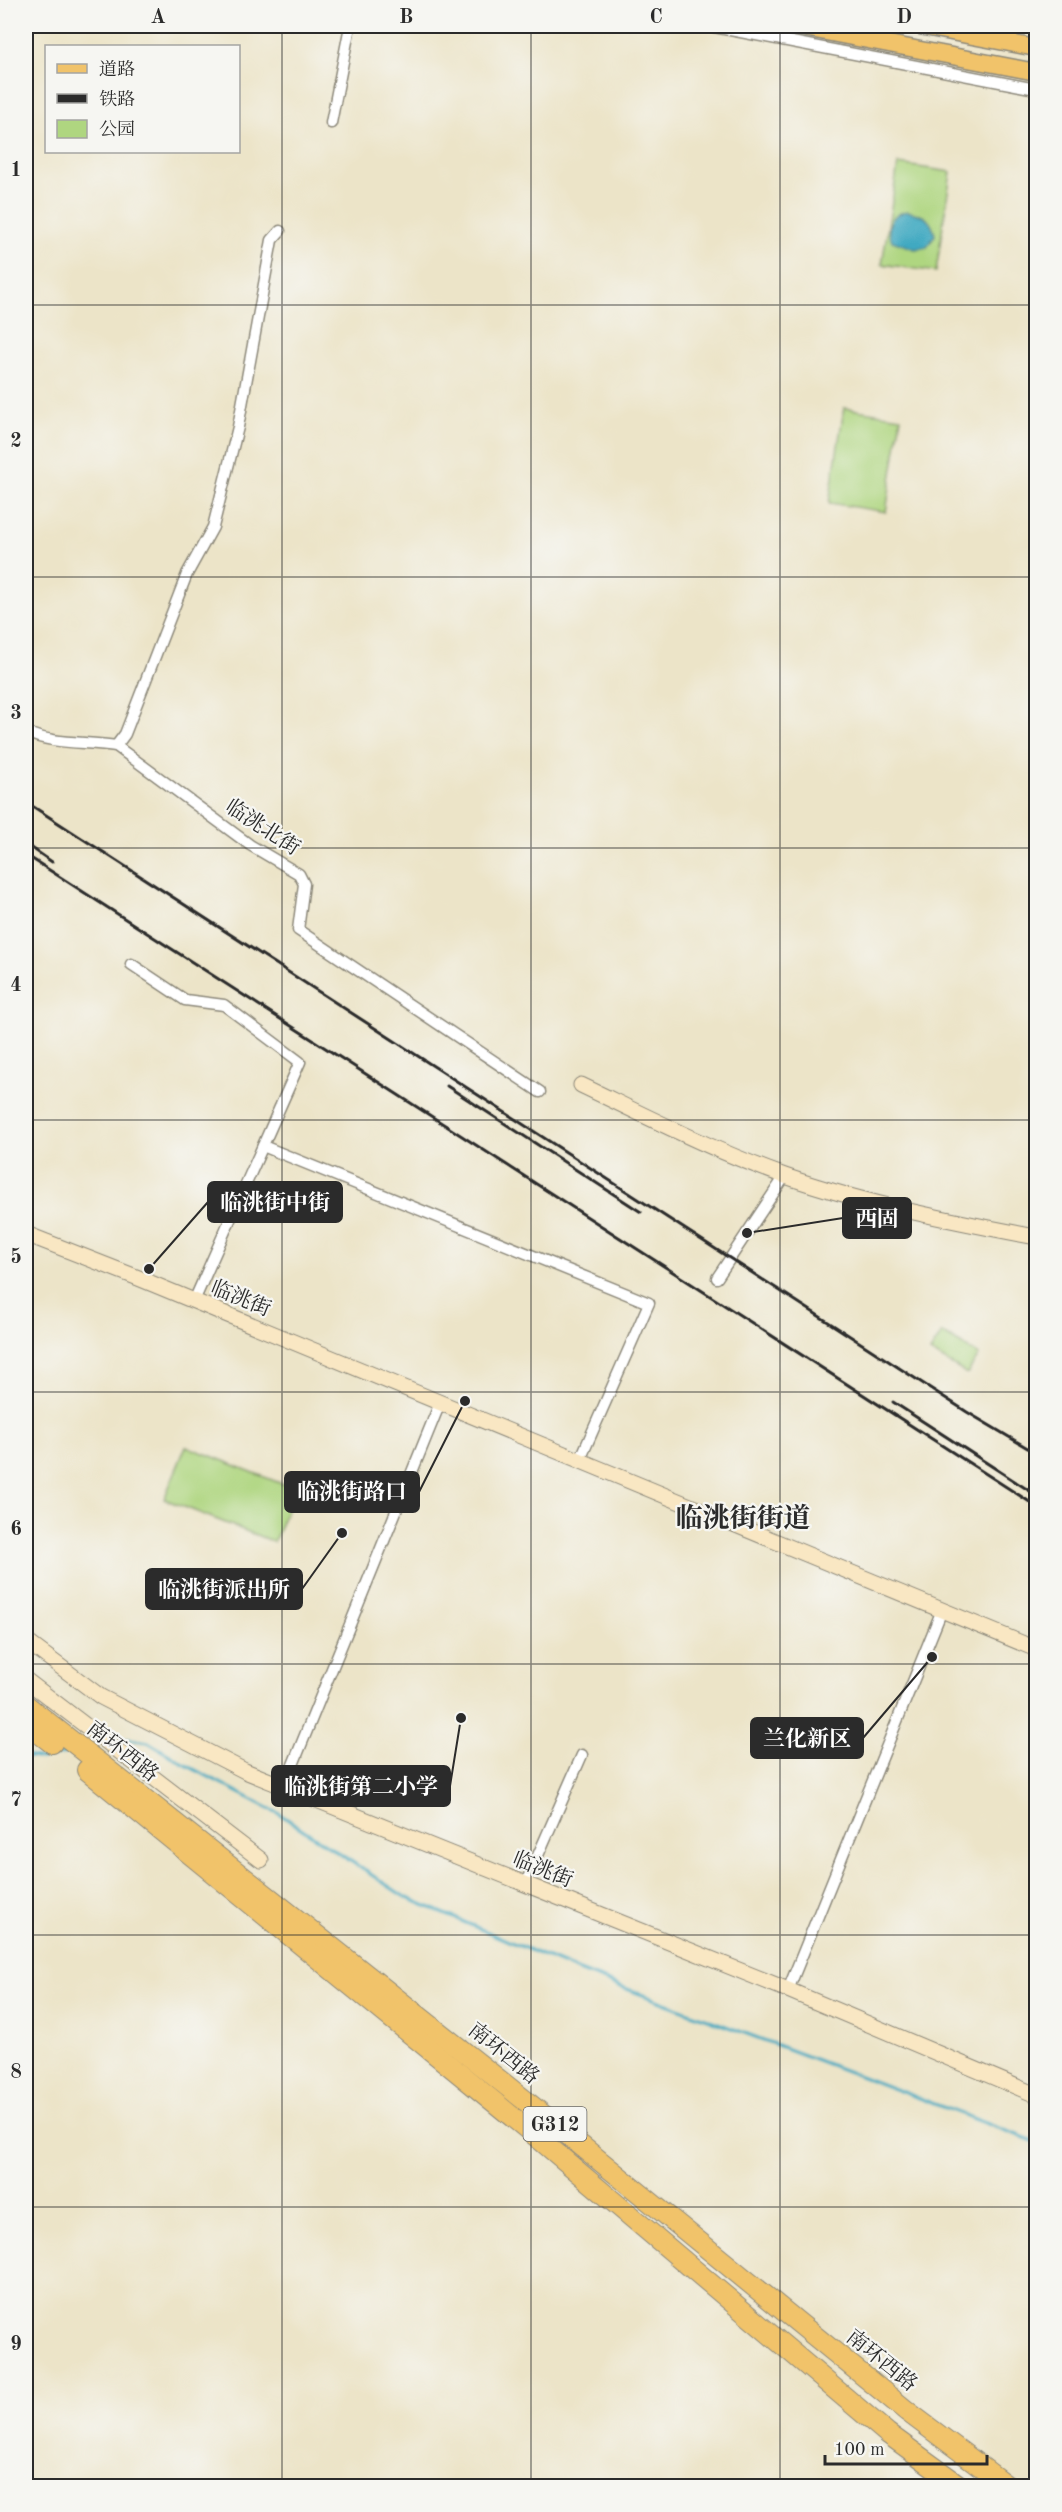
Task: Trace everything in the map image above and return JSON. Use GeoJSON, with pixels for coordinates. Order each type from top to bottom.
{"type":"FeatureCollection","features":[{"type":"Feature","properties":{"kind":"highway","name":"南环西路"},"geometry":{"type":"LineString","coordinates":[[26,1705],[95,1768],[887,2433],[960,2487]]}},
{"type":"Feature","properties":{"kind":"highway","name":"南环西路"},"geometry":{"type":"LineString","coordinates":[[26,1723],[95,1768],[551,2121],[908,2412],[1007,2487]]}},
{"type":"Feature","properties":{"kind":"main road"},"geometry":{"type":"LineString","coordinates":[[794,26],[1036,72]]}},
{"type":"Feature","properties":{"kind":"main road"},"geometry":{"type":"LineString","coordinates":[[919,26],[1036,48]]}},
{"type":"Feature","properties":{"kind":"main road"},"geometry":{"type":"LineString","coordinates":[[537,2137],[551,2121]]}},
{"type":"Feature","properties":{"kind":"street"},"geometry":{"type":"LineString","coordinates":[[331,123],[350,26]]}},
{"type":"Feature","properties":{"kind":"street"},"geometry":{"type":"LineString","coordinates":[[709,26],[1036,89]]}},
{"type":"Feature","properties":{"kind":"street"},"geometry":{"type":"LineString","coordinates":[[116,746],[125,734],[187,574],[213,527],[238,426],[272,240],[280,231]]}},
{"type":"Feature","properties":{"kind":"street","name":"临洮北街"},"geometry":{"type":"LineString","coordinates":[[26,732],[52,740],[90,741],[116,746],[250,845],[299,874],[304,884],[298,930],[540,1092]]}},
{"type":"Feature","properties":{"kind":"street"},"geometry":{"type":"LineString","coordinates":[[131,964],[185,1000],[224,1005],[300,1062],[194,1301]]}},
{"type":"Feature","properties":{"kind":"street"},"geometry":{"type":"LineString","coordinates":[[581,1085],[710,1147],[785,1176],[850,1196],[959,1223],[1036,1237]]}},
{"type":"Feature","properties":{"kind":"street"},"geometry":{"type":"LineString","coordinates":[[263,1146],[649,1303],[580,1460]]}},
{"type":"Feature","properties":{"kind":"street"},"geometry":{"type":"LineString","coordinates":[[717,1278],[785,1176]]}},
{"type":"Feature","properties":{"kind":"street","name":"临洮街"},"geometry":{"type":"LineString","coordinates":[[26,1234],[194,1301],[1036,1649]]}},
{"type":"Feature","properties":{"kind":"street"},"geometry":{"type":"LineString","coordinates":[[284,1787],[440,1403]]}},
{"type":"Feature","properties":{"kind":"street"},"geometry":{"type":"LineString","coordinates":[[788,1990],[942,1610]]}},
{"type":"Feature","properties":{"kind":"street","name":"临洮街"},"geometry":{"type":"LineString","coordinates":[[26,1641],[101,1697],[245,1771],[788,1990],[1036,2094]]}},
{"type":"Feature","properties":{"kind":"street"},"geometry":{"type":"LineString","coordinates":[[26,1680],[261,1860]]}},
{"type":"Feature","properties":{"kind":"street"},"geometry":{"type":"LineString","coordinates":[[525,1885],[582,1755]]}},
{"type":"Feature","properties":{"kind":"green space"},"geometry":{"type":"Polygon","coordinates":[[[898,164],[951,172],[936,272],[882,264],[898,164]]]}},
{"type":"Feature","properties":{"kind":"green space"},"geometry":{"type":"Polygon","coordinates":[[[844,408],[901,417],[886,512],[829,503],[844,408]]]}},
{"type":"Feature","properties":{"kind":"green space"},"geometry":{"type":"Polygon","coordinates":[[[942,1333],[979,1355],[967,1374],[930,1352],[942,1333]]]}},
{"type":"Feature","properties":{"kind":"green space"},"geometry":{"type":"Polygon","coordinates":[[[186,1446],[295,1489],[274,1542],[164,1499],[186,1446]]]}},
{"type":"Feature","properties":{"kind":"water"},"geometry":{"type":"Polygon","coordinates":[[[907,211],[929,221],[935,235],[927,247],[915,249],[892,241],[889,226],[893,218],[907,211]]]}},
{"type":"Feature","properties":{"kind":"waterway"},"geometry":{"type":"LineString","coordinates":[[115,1742],[130,1739],[148,1742],[184,1764],[278,1813],[405,1897],[579,1971],[1036,2142]]}},
{"type":"Feature","properties":{"kind":"waterway"},"geometry":{"type":"LineString","coordinates":[[26,1756],[41,1759],[73,1751]]}},
{"type":"Feature","properties":{"kind":"railway"},"geometry":{"type":"LineString","coordinates":[[26,802],[967,1412],[1036,1453]]}},
{"type":"Feature","properties":{"kind":"railway"},"geometry":{"type":"LineString","coordinates":[[26,844],[52,862]]}},
{"type":"Feature","properties":{"kind":"railway"},"geometry":{"type":"LineString","coordinates":[[26,855],[1036,1506]]}},
{"type":"Feature","properties":{"kind":"railway"},"geometry":{"type":"LineString","coordinates":[[447,1086],[641,1212]]}},
{"type":"Feature","properties":{"kind":"railway"},"geometry":{"type":"LineString","coordinates":[[893,1402],[1036,1495]]}},
{"type":"Feature","properties":{"kind":"place","name":"西固"},"geometry":{"type":"Point","coordinates":[747,1233]}},
{"type":"Feature","properties":{"kind":"place","name":"临洮街中街"},"geometry":{"type":"Point","coordinates":[149,1269]}},
{"type":"Feature","properties":{"kind":"place","name":"临洮街路口"},"geometry":{"type":"Point","coordinates":[465,1401]}},
{"type":"Feature","properties":{"kind":"place","name":"临洮街派出所"},"geometry":{"type":"Point","coordinates":[342,1533]}},
{"type":"Feature","properties":{"kind":"place","name":"兰化新区"},"geometry":{"type":"Point","coordinates":[932,1657]}},
{"type":"Feature","properties":{"kind":"place","name":"临洮街第二小学"},"geometry":{"type":"Point","coordinates":[461,1718]}},
{"type":"Feature","properties":{"kind":"district","name":"临洮街街道"},"geometry":{"type":"Point","coordinates":[743,1518]}}]}
